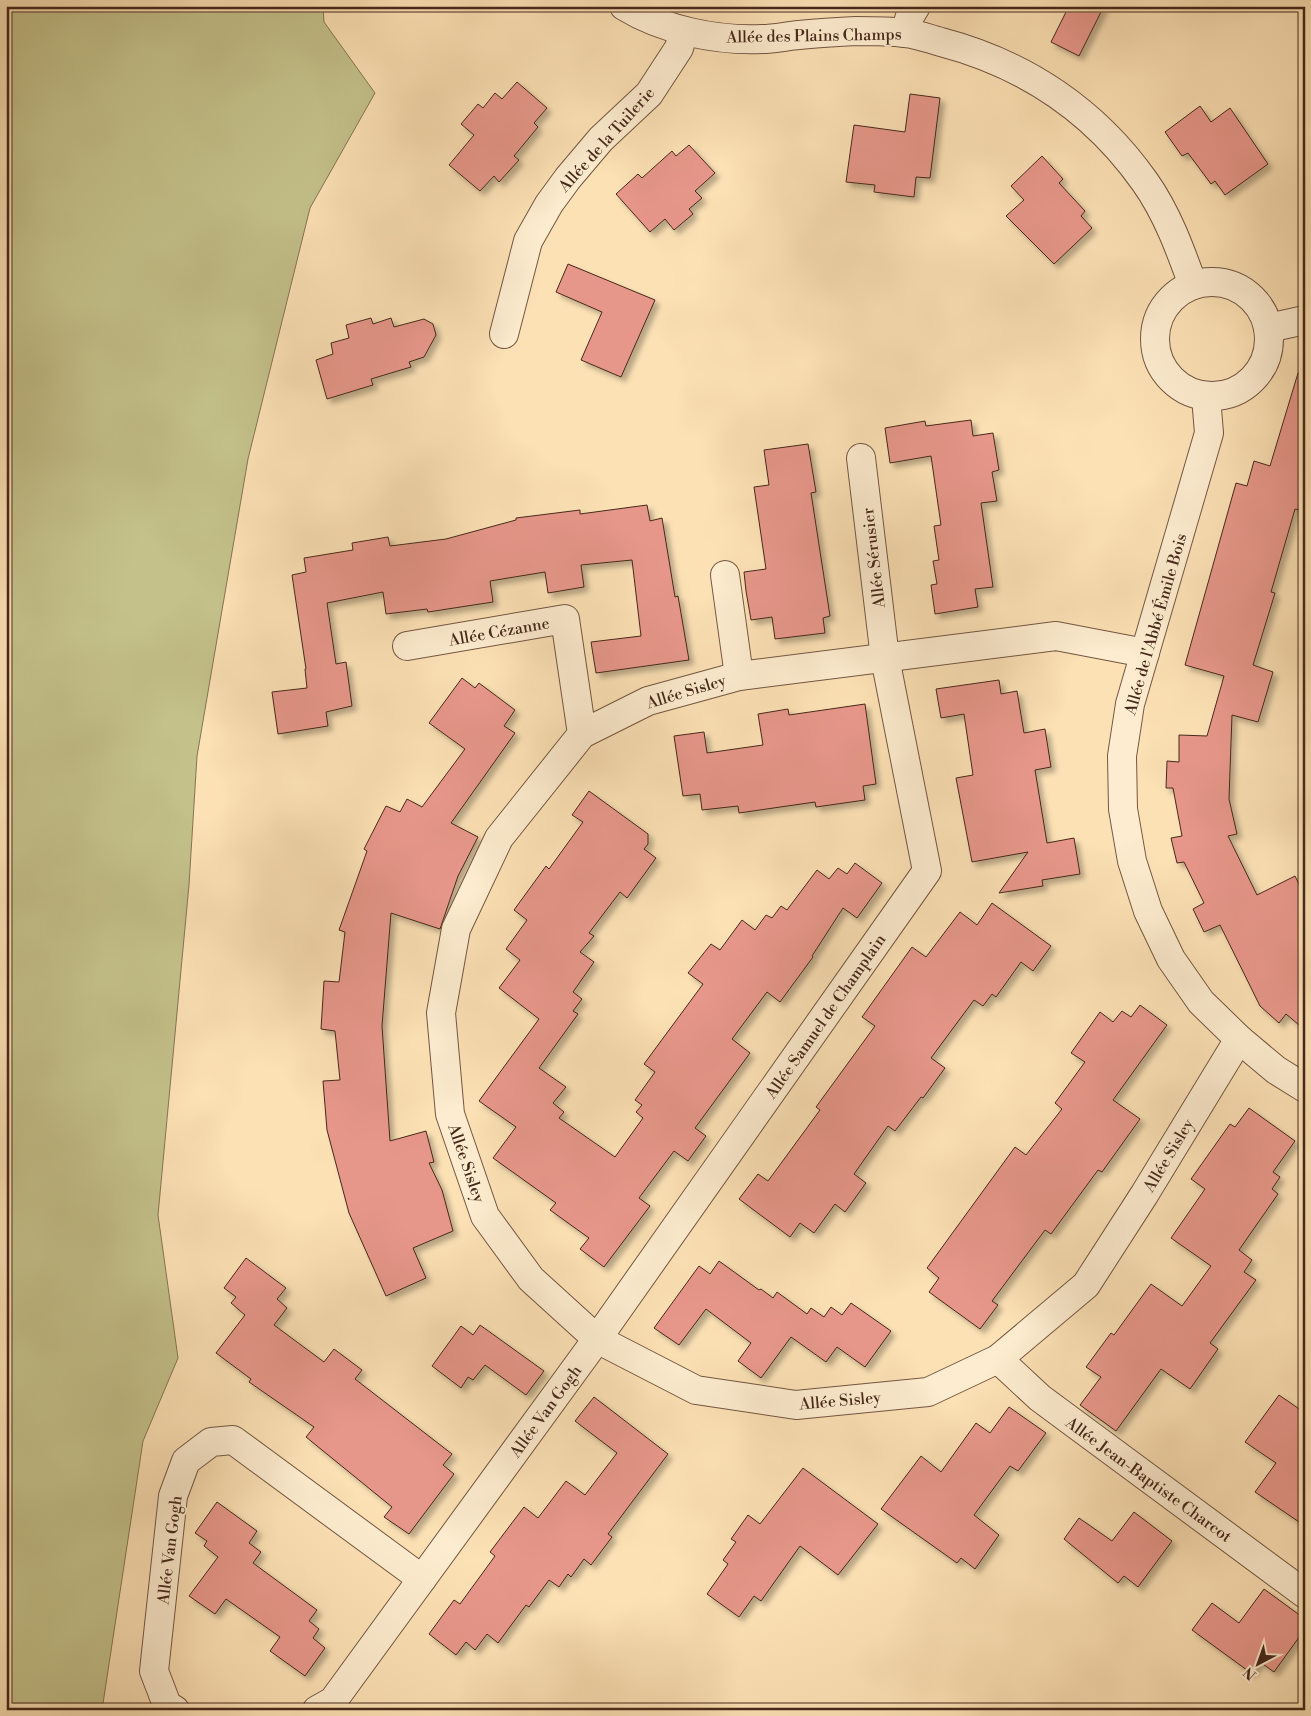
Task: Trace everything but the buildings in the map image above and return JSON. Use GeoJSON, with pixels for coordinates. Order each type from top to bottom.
{"type":"FeatureCollection","features":[{"type":"Feature","properties":{"kind":"street","name":"Allée des Plains Champs"},"geometry":{"type":"LineString","coordinates":[[624,6],[634,12],[684,31],[723,38],[762,39],[858,31],[905,33],[969,49],[1021,71],[1068,102],[1110,139],[1146,183],[1174,232],[1193,285]]}},
{"type":"Feature","properties":{"kind":"street"},"geometry":{"type":"LineString","coordinates":[[905,33],[910,16],[916,6]]}},
{"type":"Feature","properties":{"kind":"street","name":"Allée de la Tuilerie"},"geometry":{"type":"LineString","coordinates":[[504,334],[528,241],[549,204],[601,139],[649,94],[679,48],[684,31]]}},
{"type":"Feature","properties":{"kind":"street"},"geometry":{"type":"LineString","coordinates":[[1209,282],[1226,284],[1241,289],[1254,299],[1263,312],[1268,328],[1269,346],[1264,363],[1255,378],[1241,390],[1224,396],[1206,397],[1191,393],[1178,386],[1167,376],[1159,362],[1155,348],[1154,335],[1157,321],[1171,299],[1181,290],[1193,285],[1209,282]]}},
{"type":"Feature","properties":{"kind":"street"},"geometry":{"type":"LineString","coordinates":[[1268,328],[1305,320]]}},
{"type":"Feature","properties":{"kind":"street","name":"Allée de l'Abbé Émile Bois"},"geometry":{"type":"LineString","coordinates":[[1206,397],[1209,433],[1130,704],[1122,756],[1123,809],[1132,861],[1148,911],[1171,959],[1201,1002],[1239,1039],[1276,1070],[1305,1088]]}},
{"type":"Feature","properties":{"kind":"street","name":"Allée Sérusier"},"geometry":{"type":"LineString","coordinates":[[861,458],[885,658]]}},
{"type":"Feature","properties":{"kind":"street"},"geometry":{"type":"LineString","coordinates":[[725,575],[739,676]]}},
{"type":"Feature","properties":{"kind":"street","name":"Allée Cézanne"},"geometry":{"type":"LineString","coordinates":[[407,646],[566,619],[582,734]]}},
{"type":"Feature","properties":{"kind":"street","name":"Allée Sisley"},"geometry":{"type":"LineString","coordinates":[[1145,653],[1056,636],[739,676],[648,701],[582,734],[499,838],[456,929],[440,1013],[450,1114],[485,1216],[531,1279],[597,1339],[696,1390],[796,1405],[928,1392],[998,1359],[1086,1285],[1144,1195],[1239,1039]]}},
{"type":"Feature","properties":{"kind":"street","name":"Allée Samuel de Champlain"},"geometry":{"type":"LineString","coordinates":[[597,1339],[927,871],[885,658]]}},
{"type":"Feature","properties":{"kind":"street","name":"Allée Van Gogh"},"geometry":{"type":"LineString","coordinates":[[317,1710],[333,1701],[597,1339]]}},
{"type":"Feature","properties":{"kind":"street","name":"Allée Jean-Baptiste Charcot"},"geometry":{"type":"LineString","coordinates":[[998,1359],[1040,1398],[1305,1594]]}},
{"type":"Feature","properties":{"kind":"street","name":"Allée Van Gogh"},"geometry":{"type":"LineString","coordinates":[[175,1710],[167,1705],[154,1671],[173,1496],[186,1461],[211,1442],[233,1440],[422,1579]]}},
{"type":"Feature","properties":{"kind":"shaded area"},"geometry":{"type":"Polygon","coordinates":[[[6,6],[323,6],[324,22],[375,93],[310,208],[248,459],[197,756],[189,885],[158,1215],[178,1358],[143,1441],[102,1710],[6,1710],[6,6]]]}}]}
